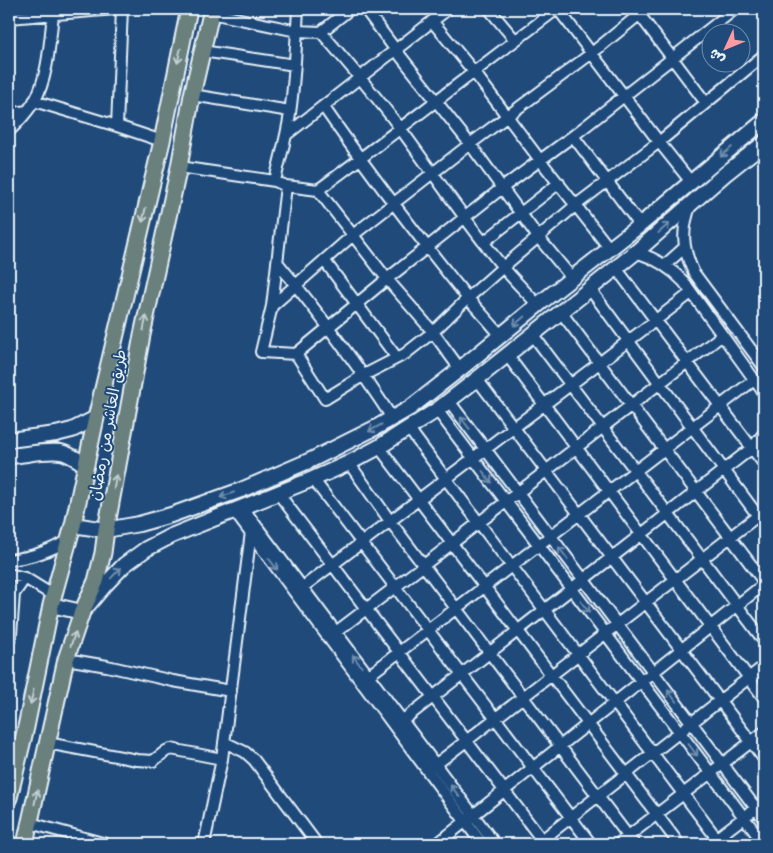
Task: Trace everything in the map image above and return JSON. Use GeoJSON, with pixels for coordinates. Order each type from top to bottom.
{"type":"FeatureCollection","features":[{"type":"Feature","properties":{"kind":"main road","name":"طريق العاشر من رمضان"},"geometry":{"type":"LineString","coordinates":[[9,798],[11,780],[26,727],[53,601],[73,525],[96,418],[162,141],[189,9]]}},
{"type":"Feature","properties":{"kind":"main road","name":"طريق العاشر من رمضان"},"geometry":{"type":"LineString","coordinates":[[25,844],[66,659],[82,612],[96,581],[103,553],[142,335],[179,167],[192,95],[212,11]]}},
{"type":"Feature","properties":{"kind":"main road"},"geometry":{"type":"LineString","coordinates":[[73,525],[106,530],[139,524],[171,515],[241,490],[311,460],[410,408],[640,225],[764,121]]}},
{"type":"Feature","properties":{"kind":"main road"},"geometry":{"type":"LineString","coordinates":[[53,601],[82,612],[124,565],[146,549],[171,536],[313,479],[379,447],[409,429],[449,401],[636,252],[725,174],[764,143]]}},
{"type":"Feature","properties":{"kind":"main road"},"geometry":{"type":"LineString","coordinates":[[9,440],[72,430],[96,418]]}},
{"type":"Feature","properties":{"kind":"main road"},"geometry":{"type":"LineString","coordinates":[[9,456],[62,452],[86,465]]}},
{"type":"Feature","properties":{"kind":"street"},"geometry":{"type":"LineString","coordinates":[[11,15],[53,11],[116,9]]}},
{"type":"Feature","properties":{"kind":"street"},"geometry":{"type":"LineString","coordinates":[[117,126],[122,9]]}},
{"type":"Feature","properties":{"kind":"street"},"geometry":{"type":"LineString","coordinates":[[275,181],[290,111],[298,9]]}},
{"type":"Feature","properties":{"kind":"street"},"geometry":{"type":"LineString","coordinates":[[212,11],[297,31],[321,32],[350,9]]}},
{"type":"Feature","properties":{"kind":"street"},"geometry":{"type":"LineString","coordinates":[[365,9],[470,144],[538,237],[572,278]]}},
{"type":"Feature","properties":{"kind":"street"},"geometry":{"type":"LineString","coordinates":[[286,135],[448,9]]}},
{"type":"Feature","properties":{"kind":"street"},"geometry":{"type":"LineString","coordinates":[[489,9],[515,40]]}},
{"type":"Feature","properties":{"kind":"street"},"geometry":{"type":"LineString","coordinates":[[179,167],[275,181],[286,186],[318,190],[557,9],[690,182]]}},
{"type":"Feature","properties":{"kind":"street"},"geometry":{"type":"LineString","coordinates":[[286,186],[272,306],[261,352],[296,354],[502,188],[573,136],[735,9]]}},
{"type":"Feature","properties":{"kind":"street"},"geometry":{"type":"LineString","coordinates":[[9,131],[27,111],[40,87],[47,64],[53,11]]}},
{"type":"Feature","properties":{"kind":"street"},"geometry":{"type":"LineString","coordinates":[[272,306],[353,235],[470,144],[592,53],[640,11],[706,103]]}},
{"type":"Feature","properties":{"kind":"street"},"geometry":{"type":"LineString","coordinates":[[432,21],[474,72],[610,249]]}},
{"type":"Feature","properties":{"kind":"street"},"geometry":{"type":"LineString","coordinates":[[321,32],[401,129],[432,174],[503,267],[538,305]]}},
{"type":"Feature","properties":{"kind":"street"},"geometry":{"type":"LineString","coordinates":[[202,51],[295,65]]}},
{"type":"Feature","properties":{"kind":"street"},"geometry":{"type":"LineString","coordinates":[[296,354],[325,398],[405,354],[576,205],[659,142],[764,55]]}},
{"type":"Feature","properties":{"kind":"street"},"geometry":{"type":"LineString","coordinates":[[192,95],[290,111]]}},
{"type":"Feature","properties":{"kind":"street"},"geometry":{"type":"LineString","coordinates":[[34,101],[162,141]]}},
{"type":"Feature","properties":{"kind":"street"},"geometry":{"type":"LineString","coordinates":[[323,106],[394,204],[468,298],[501,336]]}},
{"type":"Feature","properties":{"kind":"street"},"geometry":{"type":"LineString","coordinates":[[9,114],[27,111]]}},
{"type":"Feature","properties":{"kind":"street"},"geometry":{"type":"LineString","coordinates":[[573,136],[640,225]]}},
{"type":"Feature","properties":{"kind":"street"},"geometry":{"type":"LineString","coordinates":[[484,242],[559,183]]}},
{"type":"Feature","properties":{"kind":"street"},"geometry":{"type":"LineString","coordinates":[[318,190],[460,369]]}},
{"type":"Feature","properties":{"kind":"street"},"geometry":{"type":"LineString","coordinates":[[691,204],[686,218],[684,233],[684,248],[688,260],[694,272],[764,366]]}},
{"type":"Feature","properties":{"kind":"street"},"geometry":{"type":"LineString","coordinates":[[665,265],[684,248]]}},
{"type":"Feature","properties":{"kind":"street"},"geometry":{"type":"LineString","coordinates":[[636,252],[651,257],[675,273],[764,393]]}},
{"type":"Feature","properties":{"kind":"street"},"geometry":{"type":"LineString","coordinates":[[324,260],[397,358]]}},
{"type":"Feature","properties":{"kind":"street"},"geometry":{"type":"LineString","coordinates":[[277,262],[364,375],[392,418]]}},
{"type":"Feature","properties":{"kind":"street"},"geometry":{"type":"LineString","coordinates":[[616,268],[764,464]]}},
{"type":"Feature","properties":{"kind":"street"},"geometry":{"type":"LineString","coordinates":[[435,764],[731,537],[762,517],[724,470],[590,289]]}},
{"type":"Feature","properties":{"kind":"street"},"geometry":{"type":"LineString","coordinates":[[298,590],[691,293]]}},
{"type":"Feature","properties":{"kind":"street"},"geometry":{"type":"LineString","coordinates":[[437,844],[764,583],[561,312]]}},
{"type":"Feature","properties":{"kind":"street"},"geometry":{"type":"LineString","coordinates":[[533,334],[764,641]]}},
{"type":"Feature","properties":{"kind":"street"},"geometry":{"type":"LineString","coordinates":[[332,635],[722,336]]}},
{"type":"Feature","properties":{"kind":"street"},"geometry":{"type":"LineString","coordinates":[[507,355],[764,698]]}},
{"type":"Feature","properties":{"kind":"street"},"geometry":{"type":"LineString","coordinates":[[477,379],[764,759]]}},
{"type":"Feature","properties":{"kind":"street"},"geometry":{"type":"LineString","coordinates":[[368,676],[754,380]]}},
{"type":"Feature","properties":{"kind":"street"},"geometry":{"type":"LineString","coordinates":[[449,401],[722,764],[760,805],[764,819]]}},
{"type":"Feature","properties":{"kind":"street"},"geometry":{"type":"LineString","coordinates":[[437,410],[764,844]]}},
{"type":"Feature","properties":{"kind":"street"},"geometry":{"type":"LineString","coordinates":[[409,429],[683,794],[715,842],[760,805]]}},
{"type":"Feature","properties":{"kind":"street"},"geometry":{"type":"LineString","coordinates":[[402,721],[752,448],[764,433]]}},
{"type":"Feature","properties":{"kind":"street"},"geometry":{"type":"LineString","coordinates":[[379,447],[679,844]]}},
{"type":"Feature","properties":{"kind":"street"},"geometry":{"type":"LineString","coordinates":[[348,463],[631,840]]}},
{"type":"Feature","properties":{"kind":"street"},"geometry":{"type":"LineString","coordinates":[[313,479],[591,844]]}},
{"type":"Feature","properties":{"kind":"street"},"geometry":{"type":"LineString","coordinates":[[278,493],[504,790],[541,843],[764,666]]}},
{"type":"Feature","properties":{"kind":"street"},"geometry":{"type":"LineString","coordinates":[[238,509],[252,521],[298,590]]}},
{"type":"Feature","properties":{"kind":"street"},"geometry":{"type":"LineString","coordinates":[[238,509],[251,534],[298,590],[469,818],[494,844]]}},
{"type":"Feature","properties":{"kind":"street"},"geometry":{"type":"LineString","coordinates":[[204,844],[222,760],[252,521]]}},
{"type":"Feature","properties":{"kind":"street"},"geometry":{"type":"LineString","coordinates":[[9,560],[48,552],[68,541]]}},
{"type":"Feature","properties":{"kind":"street"},"geometry":{"type":"LineString","coordinates":[[9,574],[25,578],[53,601]]}},
{"type":"Feature","properties":{"kind":"street"},"geometry":{"type":"LineString","coordinates":[[9,641],[14,594],[25,578]]}},
{"type":"Feature","properties":{"kind":"street"},"geometry":{"type":"LineString","coordinates":[[332,635],[368,676],[435,764],[469,818],[482,844]]}},
{"type":"Feature","properties":{"kind":"street"},"geometry":{"type":"LineString","coordinates":[[66,659],[231,691]]}},
{"type":"Feature","properties":{"kind":"street"},"geometry":{"type":"LineString","coordinates":[[618,844],[631,840],[656,814],[764,732]]}},
{"type":"Feature","properties":{"kind":"street"},"geometry":{"type":"LineString","coordinates":[[224,742],[245,752],[254,760],[317,844]]}},
{"type":"Feature","properties":{"kind":"street"},"geometry":{"type":"LineString","coordinates":[[47,743],[137,760],[151,761],[171,749],[222,760]]}},
{"type":"Feature","properties":{"kind":"street"},"geometry":{"type":"LineString","coordinates":[[30,823],[106,844]]}}]}
